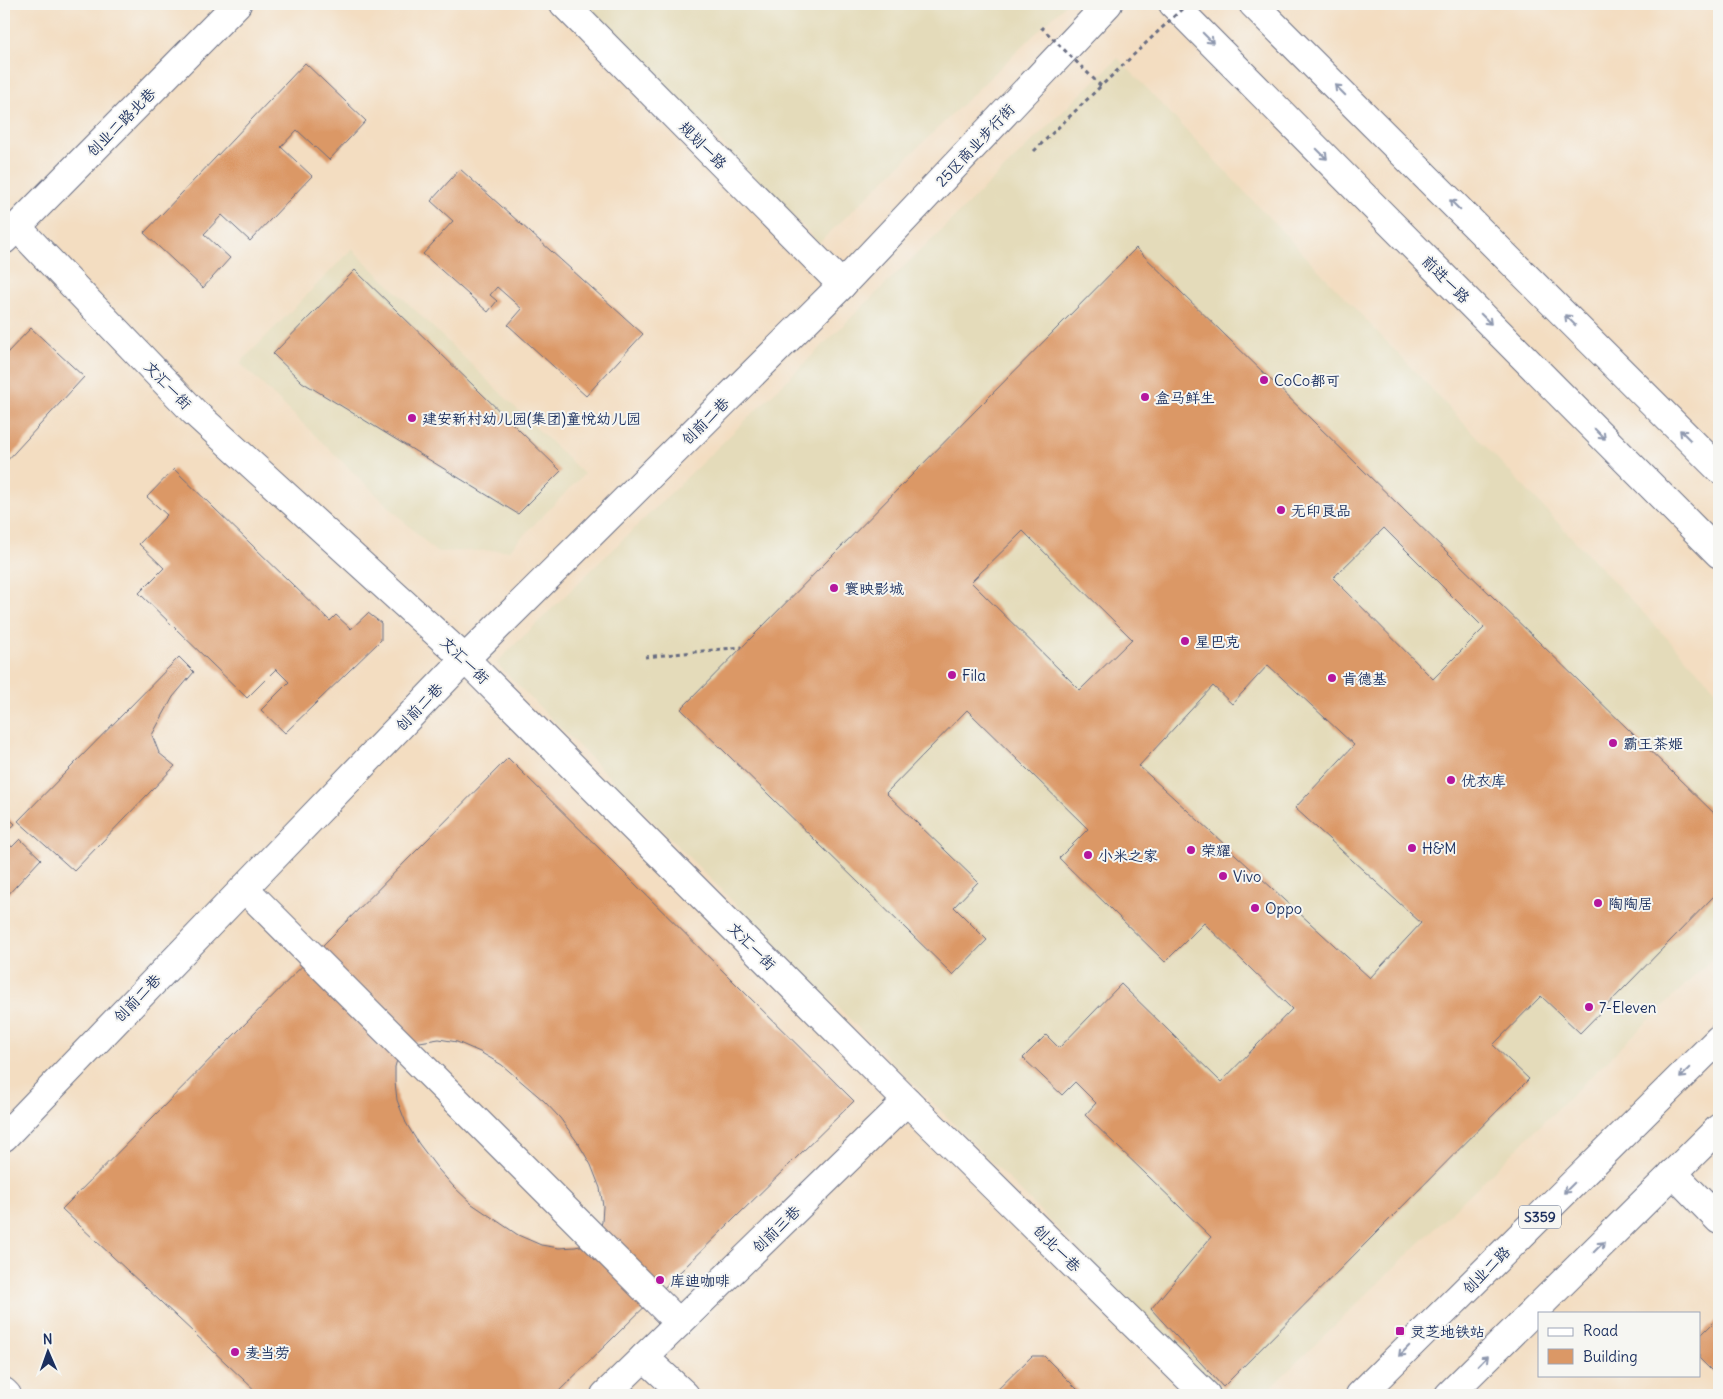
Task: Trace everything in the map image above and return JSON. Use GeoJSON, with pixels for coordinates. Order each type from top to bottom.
{"type":"FeatureCollection","features":[{"type":"Feature","properties":{"kind":"street","name":"创业二路北巷"},"geometry":{"type":"LineString","coordinates":[[10,234],[237,4]]}},
{"type":"Feature","properties":{"kind":"street","name":"规划一路"},"geometry":{"type":"LineString","coordinates":[[564,4],[842,285]]}},
{"type":"Feature","properties":{"kind":"street","name":"25区商业步行街"},"geometry":{"type":"LineString","coordinates":[[842,285],[1108,4]]}},
{"type":"Feature","properties":{"kind":"street","name":"前进一路"},"geometry":{"type":"LineString","coordinates":[[1173,4],[1719,554]]}},
{"type":"Feature","properties":{"kind":"street"},"geometry":{"type":"LineString","coordinates":[[1253,4],[1719,469]]}},
{"type":"Feature","properties":{"kind":"street","name":"文汇一街"},"geometry":{"type":"LineString","coordinates":[[10,234],[194,412],[465,658],[907,1101]]}},
{"type":"Feature","properties":{"kind":"street","name":"创前二巷"},"geometry":{"type":"LineString","coordinates":[[4,1137],[465,658],[842,285]]}},
{"type":"Feature","properties":{"kind":"street"},"geometry":{"type":"LineString","coordinates":[[244,888],[679,1323]]}},
{"type":"Feature","properties":{"kind":"street","name":"创业二路"},"geometry":{"type":"LineString","coordinates":[[1360,1395],[1719,1039]]}},
{"type":"Feature","properties":{"kind":"street","name":"创前三巷"},"geometry":{"type":"LineString","coordinates":[[605,1395],[907,1101]]}},
{"type":"Feature","properties":{"kind":"street","name":"创北一巷"},"geometry":{"type":"LineString","coordinates":[[907,1101],[1206,1395]]}},
{"type":"Feature","properties":{"kind":"street"},"geometry":{"type":"LineString","coordinates":[[1449,1395],[1719,1128]]}},
{"type":"Feature","properties":{"kind":"street"},"geometry":{"type":"LineString","coordinates":[[1673,1174],[1719,1220]]}},
{"type":"Feature","properties":{"kind":"street"},"geometry":{"type":"LineString","coordinates":[[644,1357],[685,1395]]}},
{"type":"Feature","properties":{"kind":"street"},"geometry":{"type":"LineString","coordinates":[[4,1392],[7,1395]]}},
{"type":"Feature","properties":{"kind":"path"},"geometry":{"type":"LineString","coordinates":[[1034,151],[1186,4]]}},
{"type":"Feature","properties":{"kind":"path"},"geometry":{"type":"LineString","coordinates":[[1041,27],[1101,86]]}},
{"type":"Feature","properties":{"kind":"path"},"geometry":{"type":"LineString","coordinates":[[645,657],[742,647]]}},
{"type":"Feature","properties":{"kind":"shaded area"},"geometry":{"type":"Polygon","coordinates":[[[585,4],[1066,4],[819,243],[585,4]]]}},
{"type":"Feature","properties":{"kind":"shaded area"},"geometry":{"type":"Polygon","coordinates":[[[1118,58],[1719,693],[1719,952],[1263,1395],[1223,1395],[496,663],[1118,58]]]}},
{"type":"Feature","properties":{"kind":"shaded area","name":"建安新村幼儿园(集团)童悦幼儿园"},"geometry":{"type":"Polygon","coordinates":[[[352,249],[584,474],[509,550],[436,552],[240,363],[352,249]]]}},
{"type":"Feature","properties":{"kind":"building"},"geometry":{"type":"Polygon","coordinates":[[[305,63],[366,121],[329,160],[297,130],[281,147],[312,176],[250,241],[222,215],[204,234],[230,258],[203,288],[144,233],[305,63]]]}},
{"type":"Feature","properties":{"kind":"building"},"geometry":{"type":"Polygon","coordinates":[[[460,169],[643,334],[586,396],[508,325],[522,309],[497,287],[490,295],[497,301],[488,312],[423,254],[453,221],[431,201],[460,169]]]}},
{"type":"Feature","properties":{"kind":"building"},"geometry":{"type":"Polygon","coordinates":[[[1136,248],[1719,818],[1719,875],[1716,894],[1580,1033],[1541,996],[1493,1045],[1529,1079],[1223,1387],[1151,1309],[1211,1237],[1085,1115],[1096,1103],[1075,1082],[1062,1095],[1023,1058],[1046,1035],[1059,1048],[1121,984],[1221,1082],[1292,1009],[1204,923],[1165,962],[1059,858],[1088,829],[967,710],[886,793],[978,882],[954,907],[987,940],[953,975],[681,709],[1136,248]],[[1384,528],[1333,578],[1433,679],[1484,628],[1384,528]],[[1023,531],[971,582],[1080,690],[1132,639],[1023,531]],[[1268,665],[1232,704],[1213,686],[1139,766],[1370,978],[1421,923],[1295,808],[1354,745],[1268,665]]]}},
{"type":"Feature","properties":{"kind":"building"},"geometry":{"type":"Polygon","coordinates":[[[355,270],[561,471],[518,514],[302,382],[273,354],[355,270]]]}},
{"type":"Feature","properties":{"kind":"building"},"geometry":{"type":"Polygon","coordinates":[[[31,328],[84,377],[4,464],[4,356],[31,328]]]}},
{"type":"Feature","properties":{"kind":"building"},"geometry":{"type":"Polygon","coordinates":[[[174,469],[330,621],[336,615],[351,629],[368,613],[381,623],[381,640],[285,733],[261,710],[289,682],[276,669],[247,698],[139,593],[164,568],[139,544],[167,515],[147,497],[174,469]]]}},
{"type":"Feature","properties":{"kind":"building"},"geometry":{"type":"Polygon","coordinates":[[[179,657],[194,672],[173,697],[152,735],[159,753],[175,766],[74,871],[18,821],[179,657]]]}},
{"type":"Feature","properties":{"kind":"building"},"geometry":{"type":"Polygon","coordinates":[[[508,758],[854,1101],[555,1395],[260,1395],[62,1209],[508,758]],[[439,1039],[413,1043],[398,1056],[395,1067],[397,1100],[406,1123],[419,1144],[438,1169],[472,1204],[518,1235],[541,1245],[559,1248],[585,1245],[599,1232],[603,1206],[600,1188],[591,1165],[578,1143],[560,1118],[544,1101],[502,1065],[480,1052],[457,1042],[439,1039]]]}},
{"type":"Feature","properties":{"kind":"building"},"geometry":{"type":"Polygon","coordinates":[[[4,814],[15,824],[4,836],[4,814]]]}},
{"type":"Feature","properties":{"kind":"building"},"geometry":{"type":"Polygon","coordinates":[[[4,839],[12,847],[20,839],[41,859],[4,899],[4,839]]]}},
{"type":"Feature","properties":{"kind":"building"},"geometry":{"type":"Polygon","coordinates":[[[1719,1317],[1719,1378],[1700,1359],[1700,1336],[1719,1317]]]}},
{"type":"Feature","properties":{"kind":"building"},"geometry":{"type":"Polygon","coordinates":[[[1032,1356],[1044,1356],[1083,1395],[992,1395],[1032,1356]]]}},
{"type":"Feature","properties":{"kind":"place","name":"CoCo都可"},"geometry":{"type":"Point","coordinates":[1264,380]}},
{"type":"Feature","properties":{"kind":"place","name":"盒马鲜生"},"geometry":{"type":"Point","coordinates":[1145,397]}},
{"type":"Feature","properties":{"kind":"place","name":"建安新村幼儿园(集团)童悦幼儿园"},"geometry":{"type":"Point","coordinates":[412,418]}},
{"type":"Feature","properties":{"kind":"place","name":"无印良品"},"geometry":{"type":"Point","coordinates":[1281,510]}},
{"type":"Feature","properties":{"kind":"place","name":"寰映影城"},"geometry":{"type":"Point","coordinates":[834,588]}},
{"type":"Feature","properties":{"kind":"place","name":"星巴克"},"geometry":{"type":"Point","coordinates":[1185,641]}},
{"type":"Feature","properties":{"kind":"place","name":"Fila"},"geometry":{"type":"Point","coordinates":[952,675]}},
{"type":"Feature","properties":{"kind":"place","name":"肯德基"},"geometry":{"type":"Point","coordinates":[1332,678]}},
{"type":"Feature","properties":{"kind":"place","name":"霸王茶姬"},"geometry":{"type":"Point","coordinates":[1613,743]}},
{"type":"Feature","properties":{"kind":"place","name":"优衣库"},"geometry":{"type":"Point","coordinates":[1451,780]}},
{"type":"Feature","properties":{"kind":"place","name":"H&M"},"geometry":{"type":"Point","coordinates":[1412,848]}},
{"type":"Feature","properties":{"kind":"place","name":"荣耀"},"geometry":{"type":"Point","coordinates":[1191,850]}},
{"type":"Feature","properties":{"kind":"place","name":"小米之家"},"geometry":{"type":"Point","coordinates":[1088,855]}},
{"type":"Feature","properties":{"kind":"place","name":"Vivo"},"geometry":{"type":"Point","coordinates":[1223,876]}},
{"type":"Feature","properties":{"kind":"place","name":"陶陶居"},"geometry":{"type":"Point","coordinates":[1598,903]}},
{"type":"Feature","properties":{"kind":"place","name":"Oppo"},"geometry":{"type":"Point","coordinates":[1255,908]}},
{"type":"Feature","properties":{"kind":"place","name":"7-Eleven"},"geometry":{"type":"Point","coordinates":[1589,1007]}},
{"type":"Feature","properties":{"kind":"place","name":"库迪咖啡"},"geometry":{"type":"Point","coordinates":[660,1280]}},
{"type":"Feature","properties":{"kind":"place","name":"灵芝地铁站"},"geometry":{"type":"Point","coordinates":[1400,1331]}},
{"type":"Feature","properties":{"kind":"place","name":"麦当劳"},"geometry":{"type":"Point","coordinates":[235,1352]}}]}
